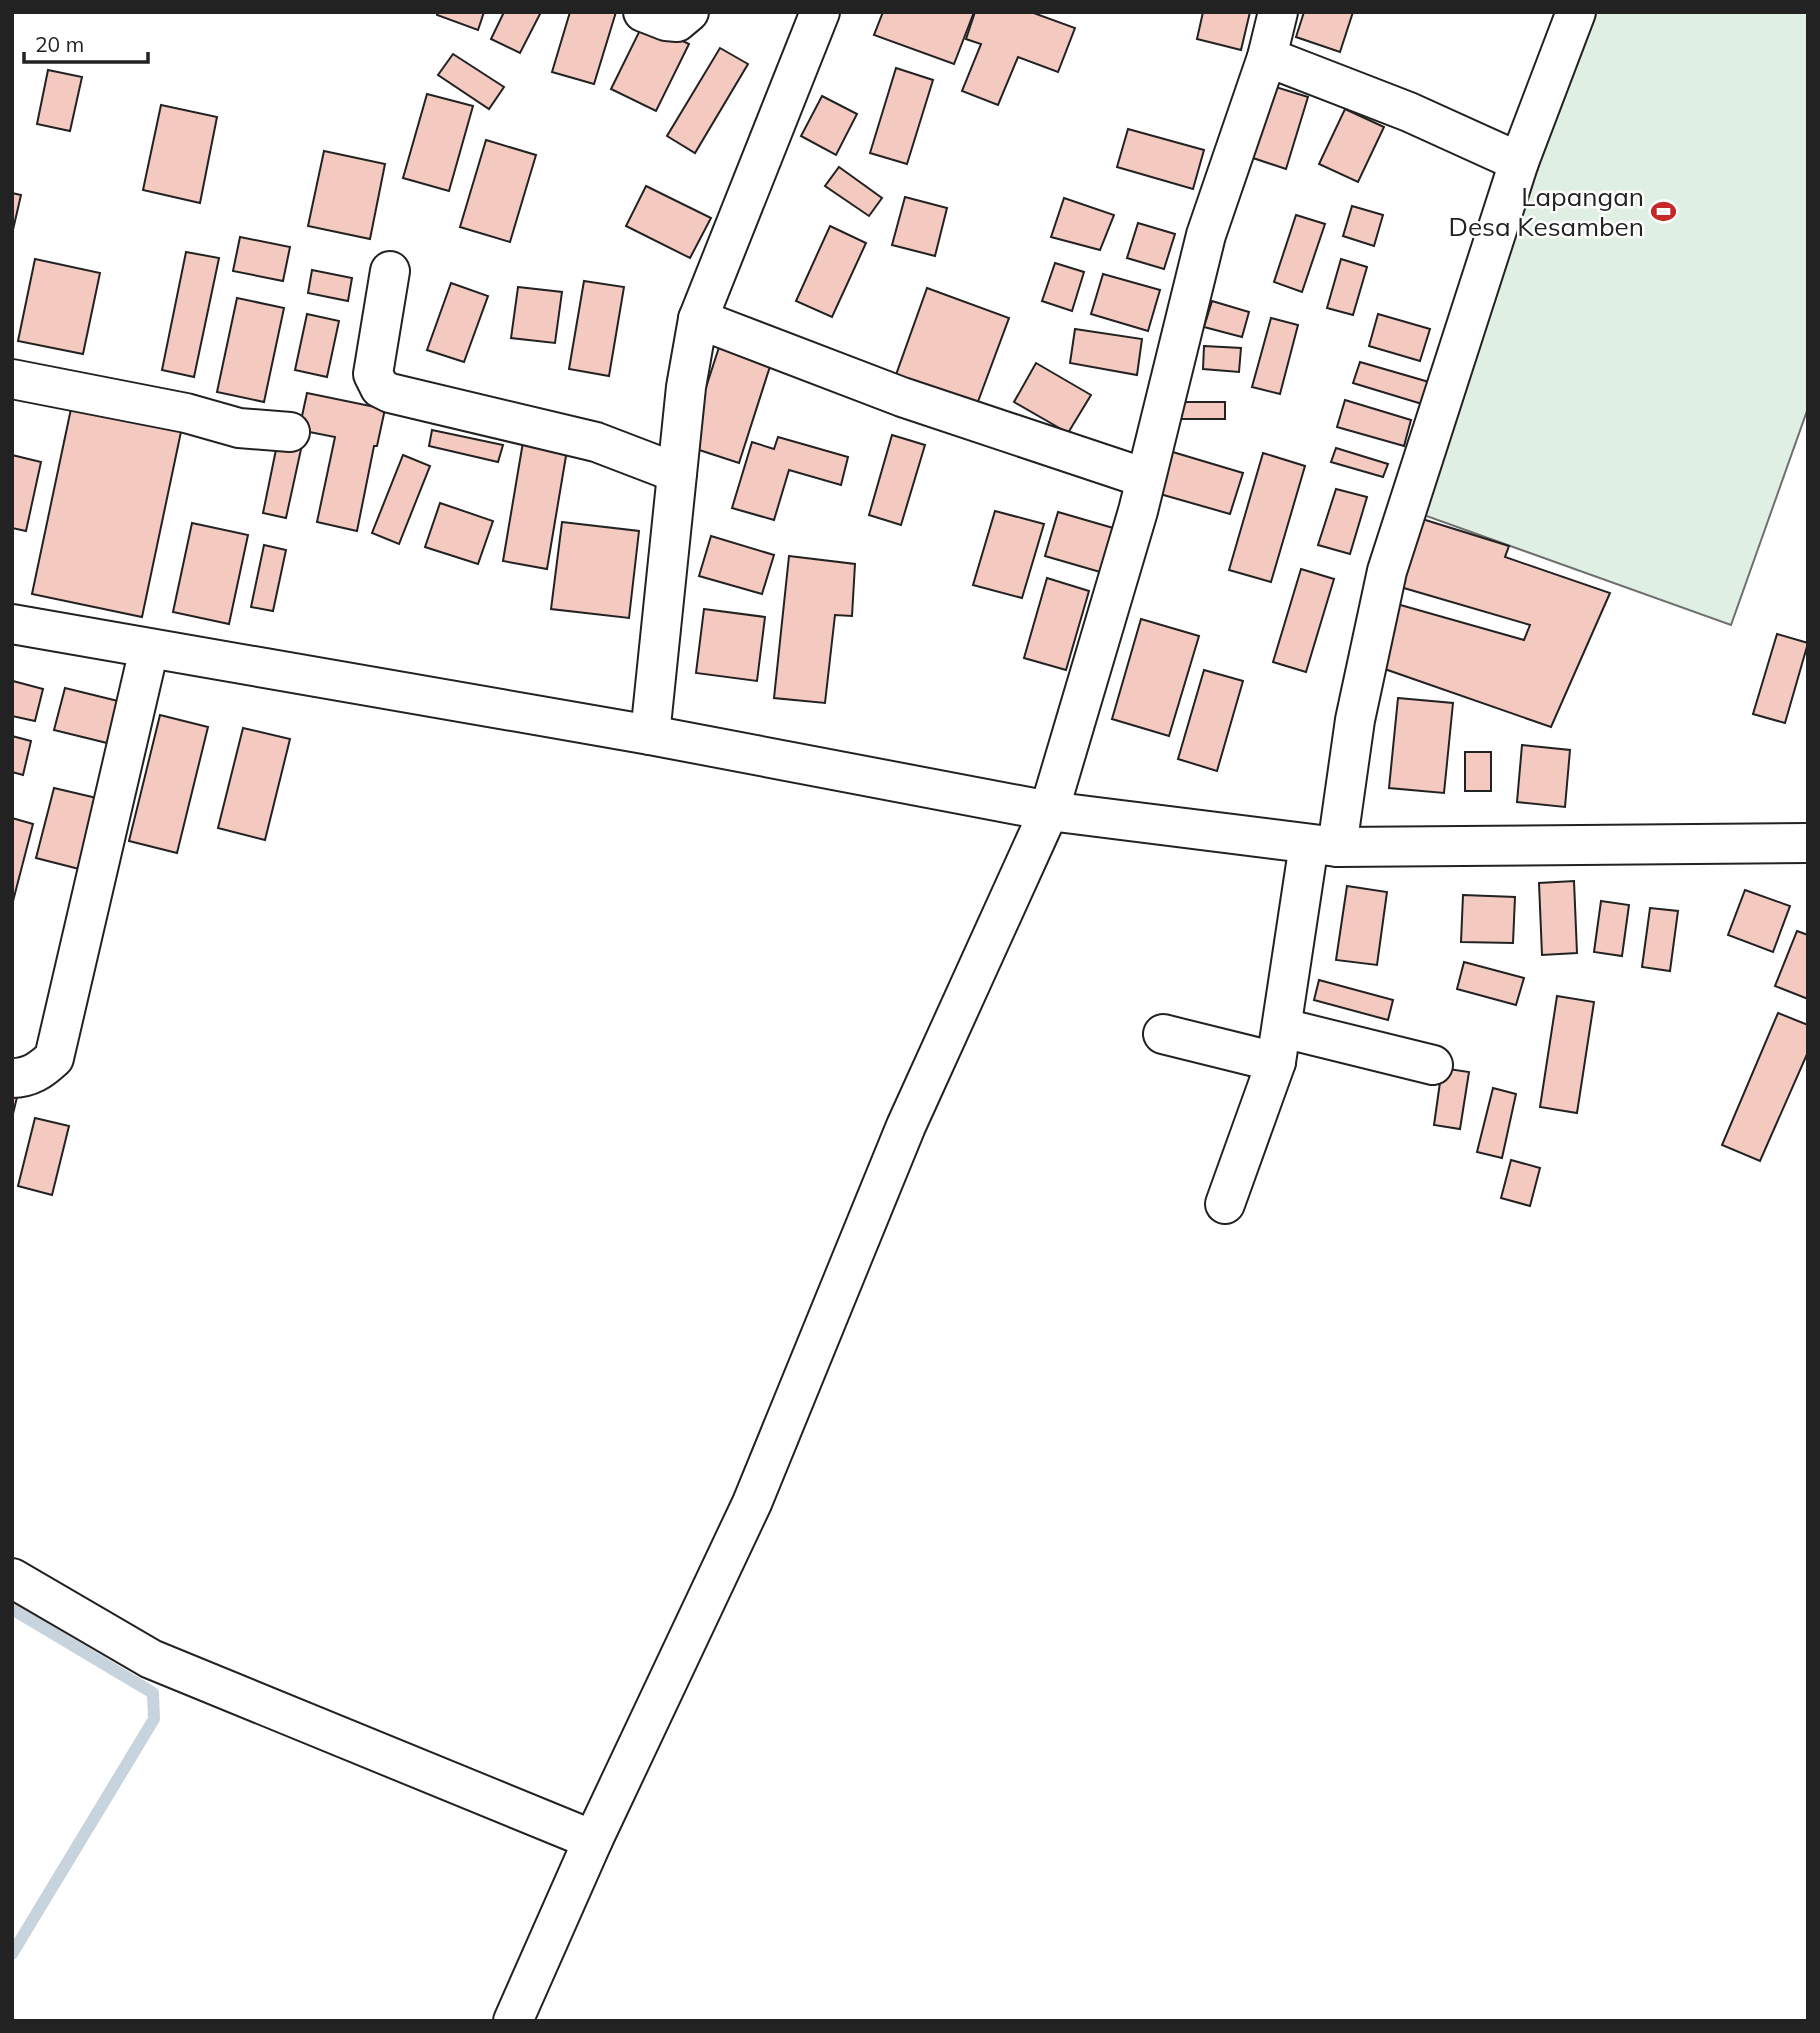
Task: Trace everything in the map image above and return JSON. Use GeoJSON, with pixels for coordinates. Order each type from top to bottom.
{"type":"FeatureCollection","features":[{"type":"Feature","properties":{"kind":"street"},"geometry":{"type":"LineString","coordinates":[[643,12],[666,21],[677,22],[689,12]]}},
{"type":"Feature","properties":{"kind":"street"},"geometry":{"type":"LineString","coordinates":[[650,735],[686,387],[698,318],[820,12]]}},
{"type":"Feature","properties":{"kind":"street"},"geometry":{"type":"LineString","coordinates":[[513,2021],[593,1840],[752,1503],[906,1126],[1048,811],[1138,511],[1206,235],[1267,57],[1278,12]]}},
{"type":"Feature","properties":{"kind":"street"},"geometry":{"type":"LineString","coordinates":[[1226,1204],[1279,1045],[1387,571],[1520,162],[1576,12]]}},
{"type":"Feature","properties":{"kind":"street"},"geometry":{"type":"LineString","coordinates":[[1267,57],[1409,112],[1520,162]]}},
{"type":"Feature","properties":{"kind":"street"},"geometry":{"type":"LineString","coordinates":[[390,271],[373,374],[380,388],[390,393],[596,442],[677,473]]}},
{"type":"Feature","properties":{"kind":"street"},"geometry":{"type":"LineString","coordinates":[[698,318],[902,397],[1145,478]]}},
{"type":"Feature","properties":{"kind":"street"},"geometry":{"type":"LineString","coordinates":[[12,379],[186,413],[239,428],[290,432]]}},
{"type":"Feature","properties":{"kind":"street"},"geometry":{"type":"LineString","coordinates":[[12,624],[650,735],[1048,811],[1323,845],[1808,843]]}},
{"type":"Feature","properties":{"kind":"street"},"geometry":{"type":"LineString","coordinates":[[12,1079],[23,1079],[39,1072],[54,1058],[149,649]]}},
{"type":"Feature","properties":{"kind":"street"},"geometry":{"type":"LineString","coordinates":[[1163,1034],[1279,1045],[1433,1065]]}},
{"type":"Feature","properties":{"kind":"street"},"geometry":{"type":"LineString","coordinates":[[12,1578],[151,1659],[593,1840]]}},
{"type":"Feature","properties":{"kind":"green space","name":"Lapangan Desa Kesamben"},"geometry":{"type":"Polygon","coordinates":[[[1588,12],[1808,12],[1808,408],[1731,625],[1418,513],[1588,12]]]}},
{"type":"Feature","properties":{"kind":"building"},"geometry":{"type":"Polygon","coordinates":[[[438,12],[484,12],[478,30],[437,15],[438,12]]]}},
{"type":"Feature","properties":{"kind":"building"},"geometry":{"type":"Polygon","coordinates":[[[504,12],[541,12],[520,53],[491,39],[504,12]]]}},
{"type":"Feature","properties":{"kind":"building"},"geometry":{"type":"Polygon","coordinates":[[[570,12],[616,12],[594,84],[552,72],[570,12]]]}},
{"type":"Feature","properties":{"kind":"building"},"geometry":{"type":"Polygon","coordinates":[[[883,12],[974,12],[954,64],[874,35],[883,12]]]}},
{"type":"Feature","properties":{"kind":"building"},"geometry":{"type":"Polygon","coordinates":[[[975,12],[1031,12],[1075,28],[1058,72],[1018,57],[998,105],[962,91],[981,44],[966,39],[975,12]]]}},
{"type":"Feature","properties":{"kind":"building"},"geometry":{"type":"Polygon","coordinates":[[[1203,12],[1250,12],[1241,50],[1197,39],[1203,12]]]}},
{"type":"Feature","properties":{"kind":"building"},"geometry":{"type":"Polygon","coordinates":[[[1304,12],[1353,12],[1340,52],[1296,37],[1304,12]]]}},
{"type":"Feature","properties":{"kind":"building"},"geometry":{"type":"Polygon","coordinates":[[[644,22],[689,44],[656,111],[611,89],[644,22]]]}},
{"type":"Feature","properties":{"kind":"building"},"geometry":{"type":"Polygon","coordinates":[[[720,48],[748,64],[695,153],[667,136],[720,48]]]}},
{"type":"Feature","properties":{"kind":"building"},"geometry":{"type":"Polygon","coordinates":[[[453,54],[504,87],[489,109],[438,75],[453,54]]]}},
{"type":"Feature","properties":{"kind":"building"},"geometry":{"type":"Polygon","coordinates":[[[896,68],[933,80],[907,164],[870,153],[896,68]]]}},
{"type":"Feature","properties":{"kind":"building"},"geometry":{"type":"Polygon","coordinates":[[[48,70],[82,77],[70,131],[37,124],[48,70]]]}},
{"type":"Feature","properties":{"kind":"building"},"geometry":{"type":"Polygon","coordinates":[[[1269,85],[1308,97],[1286,169],[1247,156],[1269,85]]]}},
{"type":"Feature","properties":{"kind":"building"},"geometry":{"type":"Polygon","coordinates":[[[427,94],[473,106],[449,191],[403,178],[427,94]]]}},
{"type":"Feature","properties":{"kind":"building"},"geometry":{"type":"Polygon","coordinates":[[[822,96],[857,114],[836,155],[801,136],[822,96]]]}},
{"type":"Feature","properties":{"kind":"building"},"geometry":{"type":"Polygon","coordinates":[[[161,105],[217,117],[200,203],[143,190],[161,105]]]}},
{"type":"Feature","properties":{"kind":"building"},"geometry":{"type":"Polygon","coordinates":[[[1345,109],[1384,127],[1358,182],[1319,164],[1345,109]]]}},
{"type":"Feature","properties":{"kind":"building"},"geometry":{"type":"Polygon","coordinates":[[[1128,129],[1204,150],[1193,189],[1117,167],[1128,129]]]}},
{"type":"Feature","properties":{"kind":"building"},"geometry":{"type":"Polygon","coordinates":[[[486,140],[536,155],[510,242],[460,227],[486,140]]]}},
{"type":"Feature","properties":{"kind":"building"},"geometry":{"type":"Polygon","coordinates":[[[324,151],[385,164],[370,239],[308,226],[324,151]]]}},
{"type":"Feature","properties":{"kind":"building"},"geometry":{"type":"Polygon","coordinates":[[[839,167],[882,198],[869,216],[825,186],[839,167]]]}},
{"type":"Feature","properties":{"kind":"building"},"geometry":{"type":"Polygon","coordinates":[[[646,186],[711,218],[690,258],[626,226],[646,186]]]}},
{"type":"Feature","properties":{"kind":"building"},"geometry":{"type":"Polygon","coordinates":[[[12,193],[21,195],[12,234],[12,193]]]}},
{"type":"Feature","properties":{"kind":"building"},"geometry":{"type":"Polygon","coordinates":[[[905,197],[947,208],[935,256],[892,245],[905,197]]]}},
{"type":"Feature","properties":{"kind":"building"},"geometry":{"type":"Polygon","coordinates":[[[1064,198],[1114,215],[1100,250],[1051,237],[1064,198]]]}},
{"type":"Feature","properties":{"kind":"building"},"geometry":{"type":"Polygon","coordinates":[[[1352,206],[1383,215],[1374,246],[1343,236],[1352,206]]]}},
{"type":"Feature","properties":{"kind":"building"},"geometry":{"type":"Polygon","coordinates":[[[1296,215],[1325,224],[1302,292],[1274,282],[1296,215]]]}},
{"type":"Feature","properties":{"kind":"building"},"geometry":{"type":"Polygon","coordinates":[[[1138,223],[1175,234],[1164,269],[1127,258],[1138,223]]]}},
{"type":"Feature","properties":{"kind":"building"},"geometry":{"type":"Polygon","coordinates":[[[830,226],[866,243],[832,317],[796,301],[830,226]]]}},
{"type":"Feature","properties":{"kind":"building"},"geometry":{"type":"Polygon","coordinates":[[[240,237],[290,247],[283,281],[233,271],[240,237]]]}},
{"type":"Feature","properties":{"kind":"building"},"geometry":{"type":"Polygon","coordinates":[[[186,252],[219,258],[194,377],[162,370],[186,252]]]}},
{"type":"Feature","properties":{"kind":"building"},"geometry":{"type":"Polygon","coordinates":[[[35,259],[100,273],[83,354],[18,341],[35,259]]]}},
{"type":"Feature","properties":{"kind":"building"},"geometry":{"type":"Polygon","coordinates":[[[1341,259],[1367,267],[1353,315],[1327,308],[1341,259]]]}},
{"type":"Feature","properties":{"kind":"building"},"geometry":{"type":"Polygon","coordinates":[[[1055,263],[1084,272],[1072,311],[1042,301],[1055,263]]]}},
{"type":"Feature","properties":{"kind":"building"},"geometry":{"type":"Polygon","coordinates":[[[312,270],[352,278],[348,301],[308,293],[312,270]]]}},
{"type":"Feature","properties":{"kind":"building"},"geometry":{"type":"Polygon","coordinates":[[[1103,274],[1160,290],[1148,331],[1091,314],[1103,274]]]}},
{"type":"Feature","properties":{"kind":"building"},"geometry":{"type":"Polygon","coordinates":[[[584,281],[624,287],[609,376],[569,369],[584,281]]]}},
{"type":"Feature","properties":{"kind":"building"},"geometry":{"type":"Polygon","coordinates":[[[451,283],[488,296],[464,362],[427,350],[451,283]]]}},
{"type":"Feature","properties":{"kind":"building"},"geometry":{"type":"Polygon","coordinates":[[[518,287],[562,292],[555,343],[511,338],[518,287]]]}},
{"type":"Feature","properties":{"kind":"building"},"geometry":{"type":"Polygon","coordinates":[[[927,288],[1009,318],[973,415],[892,386],[927,288]]]}},
{"type":"Feature","properties":{"kind":"building"},"geometry":{"type":"Polygon","coordinates":[[[237,298],[284,308],[264,402],[217,392],[237,298]]]}},
{"type":"Feature","properties":{"kind":"building"},"geometry":{"type":"Polygon","coordinates":[[[1212,301],[1249,312],[1242,337],[1204,327],[1212,301]]]}},
{"type":"Feature","properties":{"kind":"building"},"geometry":{"type":"Polygon","coordinates":[[[307,314],[339,321],[327,377],[295,370],[307,314]]]}},
{"type":"Feature","properties":{"kind":"building"},"geometry":{"type":"Polygon","coordinates":[[[1378,314],[1430,329],[1420,361],[1369,346],[1378,314]]]}},
{"type":"Feature","properties":{"kind":"building"},"geometry":{"type":"Polygon","coordinates":[[[1271,318],[1298,325],[1280,394],[1252,387],[1271,318]]]}},
{"type":"Feature","properties":{"kind":"building"},"geometry":{"type":"Polygon","coordinates":[[[1075,329],[1142,339],[1137,375],[1070,363],[1075,329]]]}},
{"type":"Feature","properties":{"kind":"building"},"geometry":{"type":"Polygon","coordinates":[[[722,338],[774,354],[739,463],[687,446],[722,338]]]}},
{"type":"Feature","properties":{"kind":"building"},"geometry":{"type":"Polygon","coordinates":[[[1204,346],[1241,348],[1239,372],[1203,369],[1204,346]]]}},
{"type":"Feature","properties":{"kind":"building"},"geometry":{"type":"Polygon","coordinates":[[[1360,362],[1429,382],[1422,404],[1353,383],[1360,362]]]}},
{"type":"Feature","properties":{"kind":"building"},"geometry":{"type":"Polygon","coordinates":[[[1036,363],[1091,395],[1068,433],[1014,402],[1036,363]]]}},
{"type":"Feature","properties":{"kind":"building"},"geometry":{"type":"Polygon","coordinates":[[[307,393],[385,409],[377,446],[374,446],[357,531],[317,522],[335,437],[299,430],[307,393]]]}},
{"type":"Feature","properties":{"kind":"building"},"geometry":{"type":"Polygon","coordinates":[[[1345,400],[1411,420],[1404,446],[1337,427],[1345,400]]]}},
{"type":"Feature","properties":{"kind":"building"},"geometry":{"type":"Polygon","coordinates":[[[1180,402],[1225,402],[1225,419],[1180,419],[1180,402]]]}},
{"type":"Feature","properties":{"kind":"building"},"geometry":{"type":"Polygon","coordinates":[[[72,404],[182,427],[142,617],[32,594],[72,404]]]}},
{"type":"Feature","properties":{"kind":"building"},"geometry":{"type":"Polygon","coordinates":[[[432,430],[503,445],[498,462],[429,446],[432,430]]]}},
{"type":"Feature","properties":{"kind":"building"},"geometry":{"type":"Polygon","coordinates":[[[279,435],[303,440],[286,518],[263,513],[279,435]]]}},
{"type":"Feature","properties":{"kind":"building"},"geometry":{"type":"Polygon","coordinates":[[[892,435],[925,445],[901,525],[869,515],[892,435]]]}},
{"type":"Feature","properties":{"kind":"building"},"geometry":{"type":"Polygon","coordinates":[[[778,437],[848,457],[841,485],[789,470],[774,520],[732,508],[752,442],[774,449],[778,437]]]}},
{"type":"Feature","properties":{"kind":"building"},"geometry":{"type":"Polygon","coordinates":[[[523,442],[567,450],[547,569],[503,561],[523,442]]]}},
{"type":"Feature","properties":{"kind":"building"},"geometry":{"type":"Polygon","coordinates":[[[1336,448],[1388,464],[1383,477],[1331,462],[1336,448]]]}},
{"type":"Feature","properties":{"kind":"building"},"geometry":{"type":"Polygon","coordinates":[[[1166,450],[1243,473],[1230,514],[1153,492],[1166,450]]]}},
{"type":"Feature","properties":{"kind":"building"},"geometry":{"type":"Polygon","coordinates":[[[1263,453],[1305,466],[1271,582],[1229,570],[1263,453]]]}},
{"type":"Feature","properties":{"kind":"building"},"geometry":{"type":"Polygon","coordinates":[[[12,455],[41,462],[26,531],[12,528],[12,455]]]}},
{"type":"Feature","properties":{"kind":"building"},"geometry":{"type":"Polygon","coordinates":[[[403,455],[430,466],[399,544],[372,533],[403,455]]]}},
{"type":"Feature","properties":{"kind":"building"},"geometry":{"type":"Polygon","coordinates":[[[1336,489],[1367,497],[1350,554],[1318,545],[1336,489]]]}},
{"type":"Feature","properties":{"kind":"building"},"geometry":{"type":"Polygon","coordinates":[[[440,503],[493,521],[478,564],[425,547],[440,503]]]}},
{"type":"Feature","properties":{"kind":"building"},"geometry":{"type":"Polygon","coordinates":[[[995,511],[1044,524],[1022,598],[973,585],[995,511]]]}},
{"type":"Feature","properties":{"kind":"building"},"geometry":{"type":"Polygon","coordinates":[[[1058,512],[1127,532],[1114,576],[1045,556],[1058,512]]]}},
{"type":"Feature","properties":{"kind":"building"},"geometry":{"type":"Polygon","coordinates":[[[1419,518],[1509,546],[1505,557],[1610,593],[1551,727],[1379,667],[1397,604],[1524,640],[1530,625],[1397,586],[1419,518]]]}},
{"type":"Feature","properties":{"kind":"building"},"geometry":{"type":"Polygon","coordinates":[[[562,522],[639,531],[629,618],[551,609],[562,522]]]}},
{"type":"Feature","properties":{"kind":"building"},"geometry":{"type":"Polygon","coordinates":[[[192,523],[248,535],[229,624],[173,612],[192,523]]]}},
{"type":"Feature","properties":{"kind":"building"},"geometry":{"type":"Polygon","coordinates":[[[711,536],[774,555],[762,594],[699,576],[711,536]]]}},
{"type":"Feature","properties":{"kind":"building"},"geometry":{"type":"Polygon","coordinates":[[[264,545],[286,550],[273,611],[251,607],[264,545]]]}},
{"type":"Feature","properties":{"kind":"building"},"geometry":{"type":"Polygon","coordinates":[[[789,556],[855,564],[852,616],[835,615],[825,703],[774,698],[789,556]]]}},
{"type":"Feature","properties":{"kind":"building"},"geometry":{"type":"Polygon","coordinates":[[[1301,569],[1334,579],[1306,672],[1273,662],[1301,569]]]}},
{"type":"Feature","properties":{"kind":"building"},"geometry":{"type":"Polygon","coordinates":[[[1047,578],[1089,591],[1066,670],[1024,658],[1047,578]]]}},
{"type":"Feature","properties":{"kind":"building"},"geometry":{"type":"Polygon","coordinates":[[[704,609],[765,617],[757,681],[696,673],[704,609]]]}},
{"type":"Feature","properties":{"kind":"building"},"geometry":{"type":"Polygon","coordinates":[[[1141,619],[1199,636],[1169,736],[1112,719],[1141,619]]]}},
{"type":"Feature","properties":{"kind":"building"},"geometry":{"type":"Polygon","coordinates":[[[1777,634],[1808,643],[1785,723],[1753,714],[1777,634]]]}},
{"type":"Feature","properties":{"kind":"building"},"geometry":{"type":"Polygon","coordinates":[[[1204,670],[1243,681],[1217,771],[1178,759],[1204,670]]]}},
{"type":"Feature","properties":{"kind":"building"},"geometry":{"type":"Polygon","coordinates":[[[13,681],[43,689],[35,721],[12,716],[13,681]]]}},
{"type":"Feature","properties":{"kind":"building"},"geometry":{"type":"Polygon","coordinates":[[[65,688],[118,701],[107,743],[54,730],[65,688]]]}},
{"type":"Feature","properties":{"kind":"building"},"geometry":{"type":"Polygon","coordinates":[[[1398,698],[1453,703],[1444,793],[1389,788],[1398,698]]]}},
{"type":"Feature","properties":{"kind":"building"},"geometry":{"type":"Polygon","coordinates":[[[160,715],[208,727],[177,853],[129,841],[160,715]]]}},
{"type":"Feature","properties":{"kind":"building"},"geometry":{"type":"Polygon","coordinates":[[[243,728],[290,739],[265,840],[218,828],[243,728]]]}},
{"type":"Feature","properties":{"kind":"building"},"geometry":{"type":"Polygon","coordinates":[[[12,736],[31,741],[23,775],[12,772],[12,736]]]}},
{"type":"Feature","properties":{"kind":"building"},"geometry":{"type":"Polygon","coordinates":[[[1522,745],[1570,750],[1565,807],[1517,802],[1522,745]]]}},
{"type":"Feature","properties":{"kind":"building"},"geometry":{"type":"Polygon","coordinates":[[[1465,752],[1491,752],[1491,791],[1465,791],[1465,752]]]}},
{"type":"Feature","properties":{"kind":"building"},"geometry":{"type":"Polygon","coordinates":[[[54,788],[101,799],[83,870],[36,858],[54,788]]]}},
{"type":"Feature","properties":{"kind":"building"},"geometry":{"type":"Polygon","coordinates":[[[12,818],[33,824],[12,905],[12,818]]]}},
{"type":"Feature","properties":{"kind":"building"},"geometry":{"type":"Polygon","coordinates":[[[1574,881],[1577,953],[1542,955],[1539,883],[1574,881]]]}},
{"type":"Feature","properties":{"kind":"building"},"geometry":{"type":"Polygon","coordinates":[[[1347,886],[1387,892],[1377,965],[1336,960],[1347,886]]]}},
{"type":"Feature","properties":{"kind":"building"},"geometry":{"type":"Polygon","coordinates":[[[1745,890],[1790,906],[1773,952],[1728,935],[1745,890]]]}},
{"type":"Feature","properties":{"kind":"building"},"geometry":{"type":"Polygon","coordinates":[[[1463,895],[1515,897],[1513,943],[1461,942],[1463,895]]]}},
{"type":"Feature","properties":{"kind":"building"},"geometry":{"type":"Polygon","coordinates":[[[1601,901],[1629,905],[1622,956],[1594,952],[1601,901]]]}},
{"type":"Feature","properties":{"kind":"building"},"geometry":{"type":"Polygon","coordinates":[[[1650,908],[1678,911],[1670,971],[1642,967],[1650,908]]]}},
{"type":"Feature","properties":{"kind":"building"},"geometry":{"type":"Polygon","coordinates":[[[1797,931],[1808,935],[1808,999],[1775,986],[1797,931]]]}},
{"type":"Feature","properties":{"kind":"building"},"geometry":{"type":"Polygon","coordinates":[[[1464,962],[1524,978],[1516,1005],[1457,989],[1464,962]]]}},
{"type":"Feature","properties":{"kind":"building"},"geometry":{"type":"Polygon","coordinates":[[[1319,980],[1393,1000],[1388,1020],[1314,1000],[1319,980]]]}},
{"type":"Feature","properties":{"kind":"building"},"geometry":{"type":"Polygon","coordinates":[[[1557,996],[1594,1002],[1577,1113],[1540,1107],[1557,996]]]}},
{"type":"Feature","properties":{"kind":"building"},"geometry":{"type":"Polygon","coordinates":[[[1778,1013],[1808,1025],[1808,1052],[1760,1161],[1722,1145],[1778,1013]]]}},
{"type":"Feature","properties":{"kind":"building"},"geometry":{"type":"Polygon","coordinates":[[[1442,1068],[1469,1072],[1460,1129],[1434,1125],[1442,1068]]]}},
{"type":"Feature","properties":{"kind":"building"},"geometry":{"type":"Polygon","coordinates":[[[1493,1088],[1516,1094],[1502,1158],[1477,1152],[1493,1088]]]}},
{"type":"Feature","properties":{"kind":"building"},"geometry":{"type":"Polygon","coordinates":[[[12,1091],[18,1093],[12,1118],[12,1091]]]}},
{"type":"Feature","properties":{"kind":"building"},"geometry":{"type":"Polygon","coordinates":[[[35,1118],[69,1126],[52,1195],[18,1186],[35,1118]]]}},
{"type":"Feature","properties":{"kind":"building"},"geometry":{"type":"Polygon","coordinates":[[[1511,1160],[1540,1168],[1530,1206],[1501,1198],[1511,1160]]]}},
{"type":"Feature","properties":{"kind":"waterway"},"geometry":{"type":"LineString","coordinates":[[12,1609],[153,1693],[154,1719],[12,1954]]}},
{"type":"Feature","properties":{"kind":"place","name":"Lapangan Desa Kesamben"},"geometry":{"type":"Point","coordinates":[1664,211]}}]}
